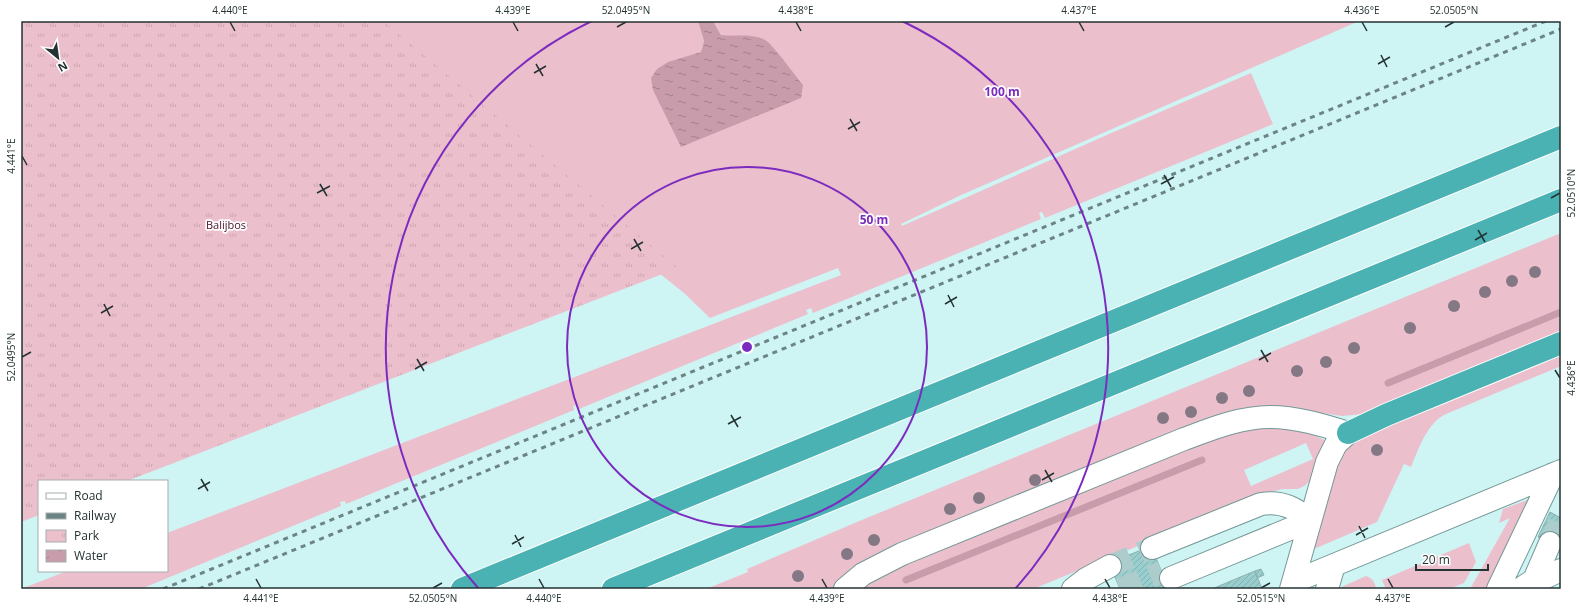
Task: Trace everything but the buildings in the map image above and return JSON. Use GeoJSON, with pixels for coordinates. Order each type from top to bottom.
{"type":"FeatureCollection","features":[{"type":"Feature","properties":{"kind":"highway"},"geometry":{"type":"LineString","coordinates":[[462,589],[1561,138]]}},
{"type":"Feature","properties":{"kind":"highway"},"geometry":{"type":"LineString","coordinates":[[614,589],[1561,200]]}},
{"type":"Feature","properties":{"kind":"highway"},"geometry":{"type":"LineString","coordinates":[[1348,433],[1386,415],[1561,343]]}},
{"type":"Feature","properties":{"kind":"lane"},"geometry":{"type":"LineString","coordinates":[[845,589],[863,574],[902,554],[1184,439],[1222,425],[1256,418],[1270,417],[1314,423],[1348,433]]}},
{"type":"Feature","properties":{"kind":"lane"},"geometry":{"type":"LineString","coordinates":[[1292,585],[1309,521],[1330,454],[1340,439],[1348,433]]}},
{"type":"Feature","properties":{"kind":"lane"},"geometry":{"type":"LineString","coordinates":[[1292,585],[1334,565],[1557,473]]}},
{"type":"Feature","properties":{"kind":"lane"},"geometry":{"type":"LineString","coordinates":[[1498,589],[1557,473]]}},
{"type":"Feature","properties":{"kind":"lane"},"geometry":{"type":"LineString","coordinates":[[1269,503],[1286,505],[1298,511],[1309,521],[1169,577],[1155,547],[1261,504],[1269,503]]}},
{"type":"Feature","properties":{"kind":"lane"},"geometry":{"type":"LineString","coordinates":[[1520,589],[1532,582],[1537,576],[1550,542]]}},
{"type":"Feature","properties":{"kind":"lane"},"geometry":{"type":"LineString","coordinates":[[1327,589],[1334,565]]}},
{"type":"Feature","properties":{"kind":"lane"},"geometry":{"type":"LineString","coordinates":[[1073,589],[1086,579],[1110,566]]}},
{"type":"Feature","properties":{"kind":"lane"},"geometry":{"type":"LineString","coordinates":[[1520,589],[1561,570]]}},
{"type":"Feature","properties":{"kind":"green space","name":"Balijbos"},"geometry":{"type":"Polygon","coordinates":[[[21,21],[383,21],[678,268],[130,480],[38,480],[38,515],[21,522],[21,21]]]}},
{"type":"Feature","properties":{"kind":"green space"},"geometry":{"type":"Polygon","coordinates":[[[345,21],[698,21],[704,41],[701,52],[657,69],[752,37],[732,37],[721,35],[713,21],[1359,21],[959,196],[901,224],[902,226],[1251,73],[1273,124],[1045,218],[1042,212],[1039,213],[1041,219],[813,313],[811,308],[806,310],[808,314],[579,409],[577,405],[573,406],[574,410],[346,504],[345,501],[340,502],[341,506],[141,589],[21,589],[64,572],[168,572],[168,533],[841,275],[838,268],[710,318],[684,293],[345,21]]]}},
{"type":"Feature","properties":{"kind":"green space"},"geometry":{"type":"Polygon","coordinates":[[[1561,233],[1561,334],[1363,414],[1342,416],[1288,408],[851,573],[832,589],[706,589],[748,572],[747,569],[857,522],[1561,233]]]}},
{"type":"Feature","properties":{"kind":"green space"},"geometry":{"type":"Polygon","coordinates":[[[1561,353],[1561,366],[1439,418],[1424,437],[1411,467],[1404,464],[1377,522],[1314,549],[1340,456],[1358,438],[1561,353]]]}},
{"type":"Feature","properties":{"kind":"green space"},"geometry":{"type":"Polygon","coordinates":[[[1263,427],[1295,430],[1310,434],[1326,441],[1312,478],[1306,485],[1298,489],[1283,489],[1270,492],[1033,589],[861,589],[881,574],[1198,442],[1263,427]],[[1306,443],[1244,470],[1251,486],[1313,459],[1306,443]]]}},
{"type":"Feature","properties":{"kind":"green space"},"geometry":{"type":"Polygon","coordinates":[[[1527,500],[1529,502],[1488,587],[1486,589],[1470,589],[1510,518],[1499,523],[1503,509],[1527,500]]]}},
{"type":"Feature","properties":{"kind":"green space"},"geometry":{"type":"Polygon","coordinates":[[[1469,543],[1476,562],[1464,583],[1449,589],[1386,589],[1382,580],[1469,543]]]}},
{"type":"Feature","properties":{"kind":"green space"},"geometry":{"type":"Polygon","coordinates":[[[1366,576],[1374,581],[1376,587],[1375,589],[1337,589],[1366,576]]]}},
{"type":"Feature","properties":{"kind":"water"},"geometry":{"type":"Polygon","coordinates":[[[698,21],[713,21],[721,35],[749,36],[760,38],[768,42],[803,85],[801,98],[681,147],[653,90],[651,78],[657,69],[668,62],[701,52],[704,41],[698,21]]]}},
{"type":"Feature","properties":{"kind":"waterway"},"geometry":{"type":"LineString","coordinates":[[1388,383],[1561,312]]}},
{"type":"Feature","properties":{"kind":"waterway"},"geometry":{"type":"LineString","coordinates":[[906,580],[1202,460]]}},
{"type":"Feature","properties":{"kind":"tunnel"},"geometry":{"type":"LineString","coordinates":[[1550,543],[1561,520]]}},
{"type":"Feature","properties":{"kind":"tunnel"},"geometry":{"type":"LineString","coordinates":[[1110,566],[1152,548]]}},
{"type":"Feature","properties":{"kind":"tunnel"},"geometry":{"type":"LineString","coordinates":[[1120,589],[1162,572]]}},
{"type":"Feature","properties":{"kind":"railway"},"geometry":{"type":"LineString","coordinates":[[163,589],[1546,21]]}},
{"type":"Feature","properties":{"kind":"railway"},"geometry":{"type":"LineString","coordinates":[[199,589],[1561,29]]}}]}
